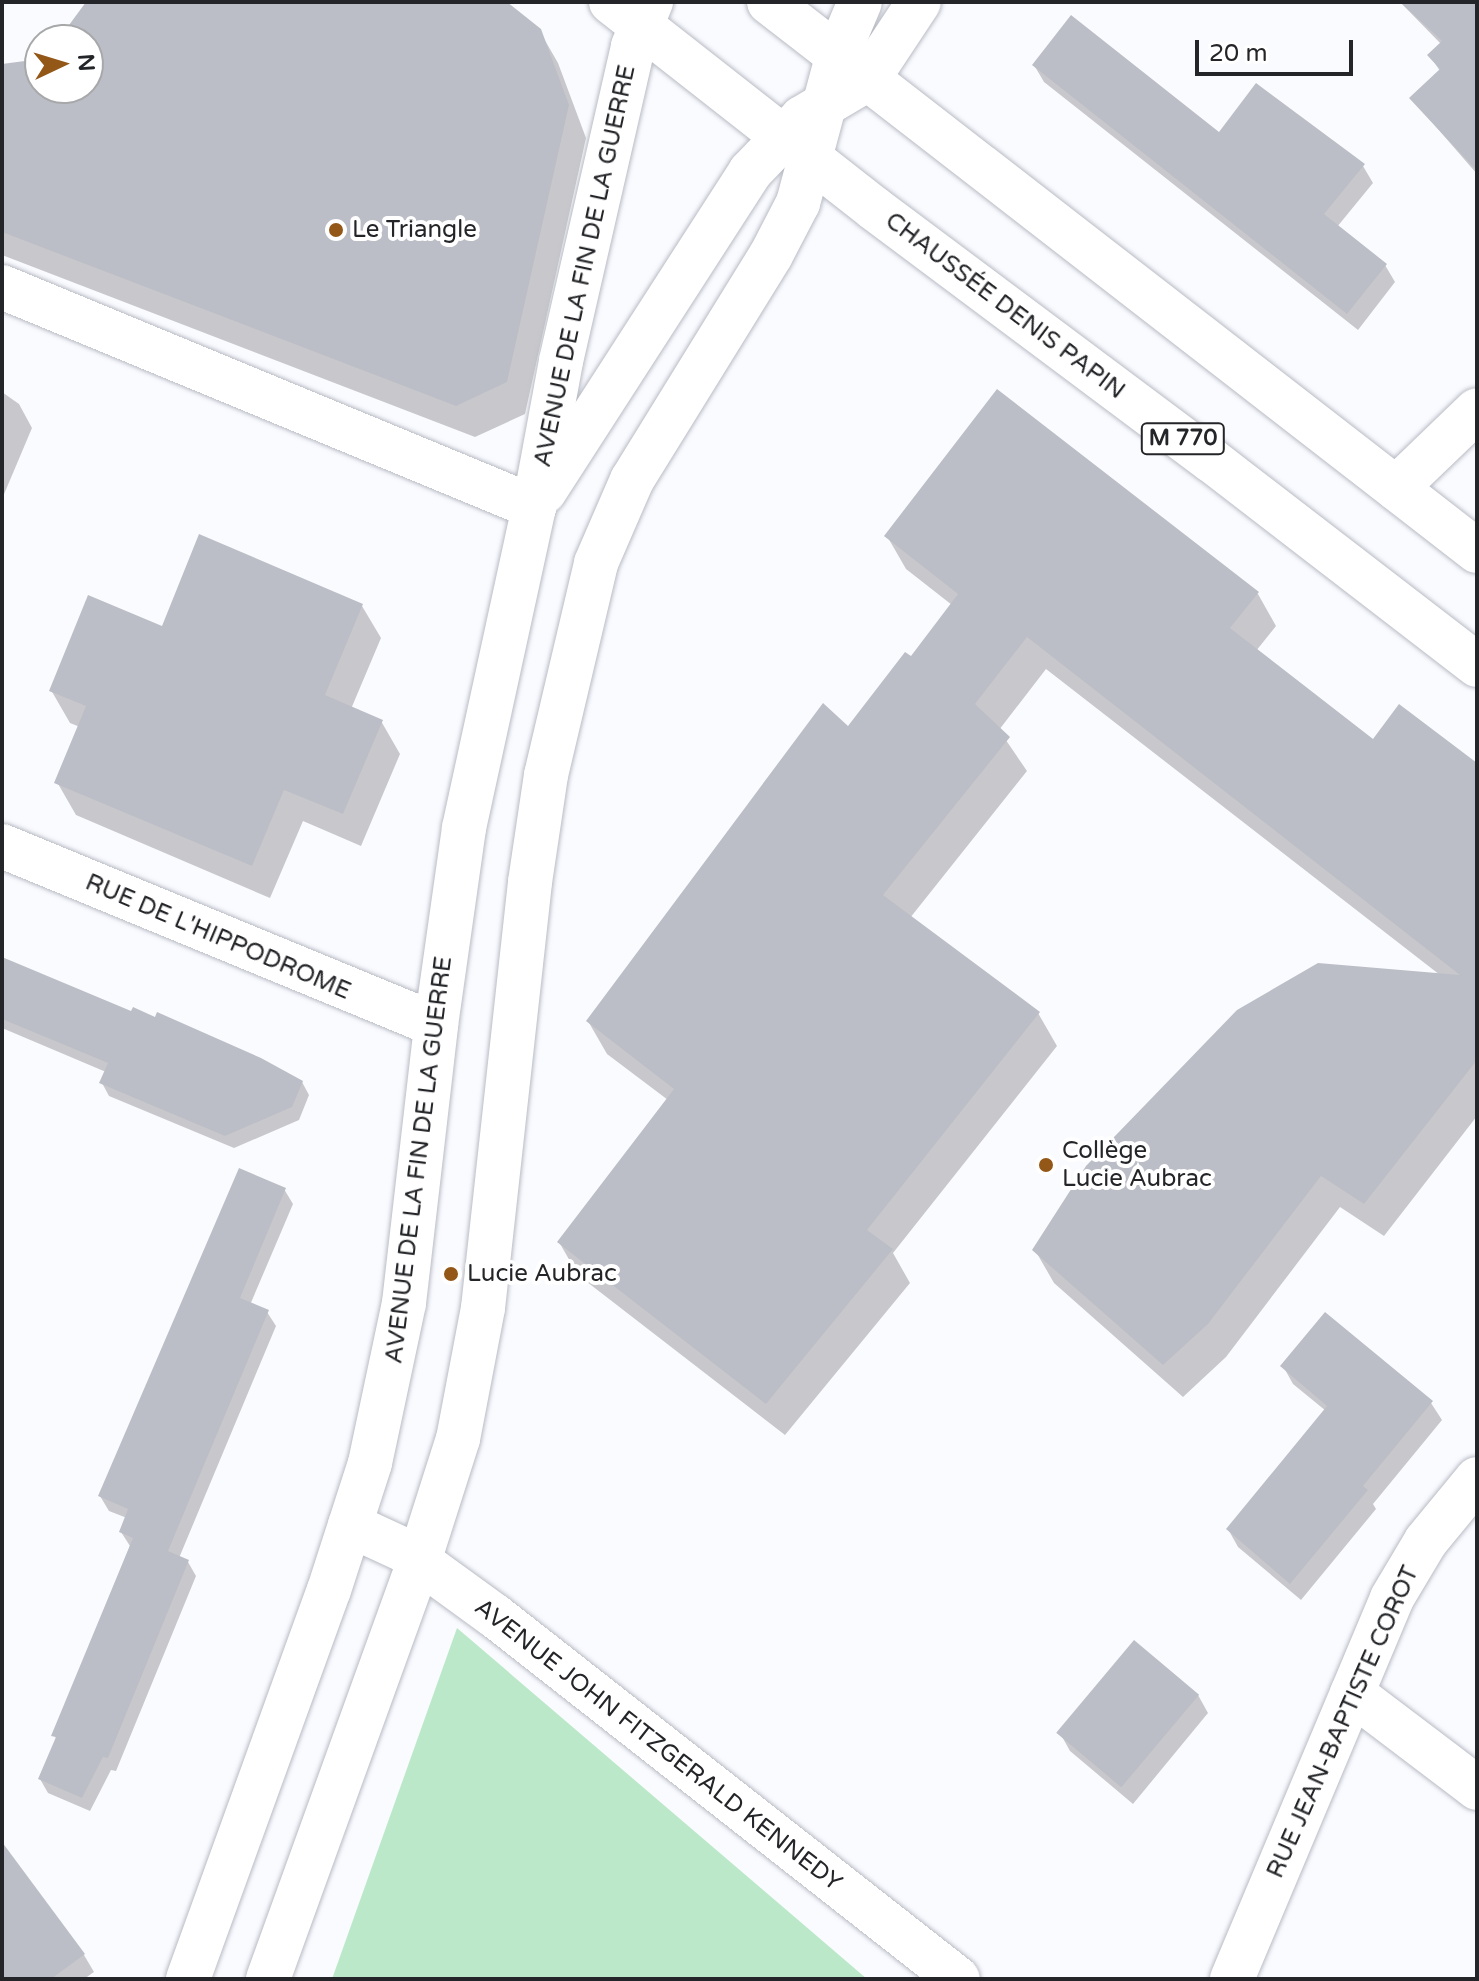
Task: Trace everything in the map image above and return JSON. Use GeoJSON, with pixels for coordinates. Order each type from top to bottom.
{"type":"FeatureCollection","features":[{"type":"Feature","properties":{"kind":"main road"},"geometry":{"type":"LineString","coordinates":[[769,2],[847,80],[1477,551]]}},
{"type":"Feature","properties":{"kind":"main road"},"geometry":{"type":"LineString","coordinates":[[847,80],[860,2]]}},
{"type":"Feature","properties":{"kind":"main road"},"geometry":{"type":"LineString","coordinates":[[268,1979],[419,1561],[458,1439],[476,1352],[538,823],[546,775],[587,599],[605,536],[632,480],[726,329],[798,203],[808,156],[890,2]]}},
{"type":"Feature","properties":{"kind":"main road"},"geometry":{"type":"LineString","coordinates":[[847,80],[919,2]]}},
{"type":"Feature","properties":{"kind":"main road","name":"AVENUE DE LA FIN DE LA GUERRE"},"geometry":{"type":"LineString","coordinates":[[188,1979],[370,1463],[404,1303],[436,1025],[464,828],[534,507],[634,10]]}},
{"type":"Feature","properties":{"kind":"main road","name":"CHAUSSÉE DENIS PAPIN"},"geometry":{"type":"LineString","coordinates":[[634,10],[808,156],[1477,665]]}},
{"type":"Feature","properties":{"kind":"main road","name":"AVENUE DE LA FIN DE LA GUERRE"},"geometry":{"type":"LineString","coordinates":[[534,507],[722,213],[808,156],[847,80]]}},
{"type":"Feature","properties":{"kind":"main road"},"geometry":{"type":"LineString","coordinates":[[2,287],[534,507]]}},
{"type":"Feature","properties":{"kind":"main road"},"geometry":{"type":"LineString","coordinates":[[1396,488],[1477,410]]}},
{"type":"Feature","properties":{"kind":"main road","name":"RUE DE L'HIPPODROME"},"geometry":{"type":"LineString","coordinates":[[2,846],[436,1025]]}},
{"type":"Feature","properties":{"kind":"main road","name":"RUE JEAN-BAPTISTE COROT"},"geometry":{"type":"LineString","coordinates":[[1232,1979],[1407,1569],[1477,1479]]}},
{"type":"Feature","properties":{"kind":"main road","name":"AVENUE JOHN FITZGERALD KENNEDY"},"geometry":{"type":"LineString","coordinates":[[350,1525],[419,1561],[495,1616],[958,1979]]}},
{"type":"Feature","properties":{"kind":"main road"},"geometry":{"type":"LineString","coordinates":[[1352,1693],[1477,1788]]}},
{"type":"Feature","properties":{"kind":"green space"},"geometry":{"type":"Polygon","coordinates":[[[457,1628],[867,1979],[332,1979],[457,1628]]]}},
{"type":"Feature","properties":{"kind":"building"},"geometry":{"type":"Polygon","coordinates":[[[86,2],[507,2],[541,29],[569,105],[507,382],[456,406],[2,232],[2,64],[24,61],[24,104],[104,104],[104,24],[70,24],[86,2]]]}},
{"type":"Feature","properties":{"kind":"building"},"geometry":{"type":"Polygon","coordinates":[[[1400,2],[1477,2],[1477,171],[1409,98],[1440,69],[1427,55],[1442,41],[1400,2]]]}},
{"type":"Feature","properties":{"kind":"building"},"geometry":{"type":"Polygon","coordinates":[[[1071,15],[1219,132],[1256,83],[1365,164],[1324,214],[1387,264],[1347,314],[1032,65],[1071,15]]]}},
{"type":"Feature","properties":{"kind":"building"},"geometry":{"type":"Polygon","coordinates":[[[997,389],[1259,592],[1230,628],[1373,739],[1399,704],[1477,763],[1477,1060],[1364,1204],[1321,1176],[1208,1324],[1163,1365],[1032,1250],[1086,1166],[1237,1010],[1318,963],[1460,975],[1027,637],[975,704],[1010,737],[883,895],[1040,1012],[867,1230],[893,1249],[766,1404],[557,1242],[674,1089],[586,1021],[823,703],[848,726],[905,652],[911,656],[958,594],[884,536],[997,389]]]}},
{"type":"Feature","properties":{"kind":"building"},"geometry":{"type":"Polygon","coordinates":[[[199,534],[363,604],[325,695],[383,720],[343,814],[284,790],[252,866],[54,783],[86,706],[49,691],[88,595],[162,626],[199,534]]]}},
{"type":"Feature","properties":{"kind":"building"},"geometry":{"type":"Polygon","coordinates":[[[2,957],[131,1011],[133,1007],[155,1017],[157,1012],[261,1058],[303,1081],[292,1107],[225,1136],[99,1083],[108,1063],[2,1019],[2,957]]]}},
{"type":"Feature","properties":{"kind":"building"},"geometry":{"type":"Polygon","coordinates":[[[239,1168],[286,1188],[240,1298],[269,1310],[168,1551],[189,1560],[108,1758],[103,1757],[82,1798],[38,1779],[56,1737],[51,1736],[133,1538],[119,1532],[128,1509],[98,1496],[239,1168]]]}},
{"type":"Feature","properties":{"kind":"building"},"geometry":{"type":"Polygon","coordinates":[[[1325,1312],[1433,1401],[1363,1486],[1368,1490],[1290,1584],[1226,1529],[1327,1406],[1280,1366],[1325,1312]]]}},
{"type":"Feature","properties":{"kind":"building"},"geometry":{"type":"Polygon","coordinates":[[[1134,1640],[1199,1695],[1121,1787],[1056,1733],[1134,1640]]]}},
{"type":"Feature","properties":{"kind":"building"},"geometry":{"type":"Polygon","coordinates":[[[2,1842],[85,1954],[51,1979],[2,1979],[2,1842]]]}},
{"type":"Feature","properties":{"kind":"place","name":"Le Triangle"},"geometry":{"type":"Point","coordinates":[336,230]}},
{"type":"Feature","properties":{"kind":"place","name":"Collège Lucie Aubrac"},"geometry":{"type":"Point","coordinates":[1046,1165]}},
{"type":"Feature","properties":{"kind":"place","name":"Lucie Aubrac"},"geometry":{"type":"Point","coordinates":[451,1274]}}]}
